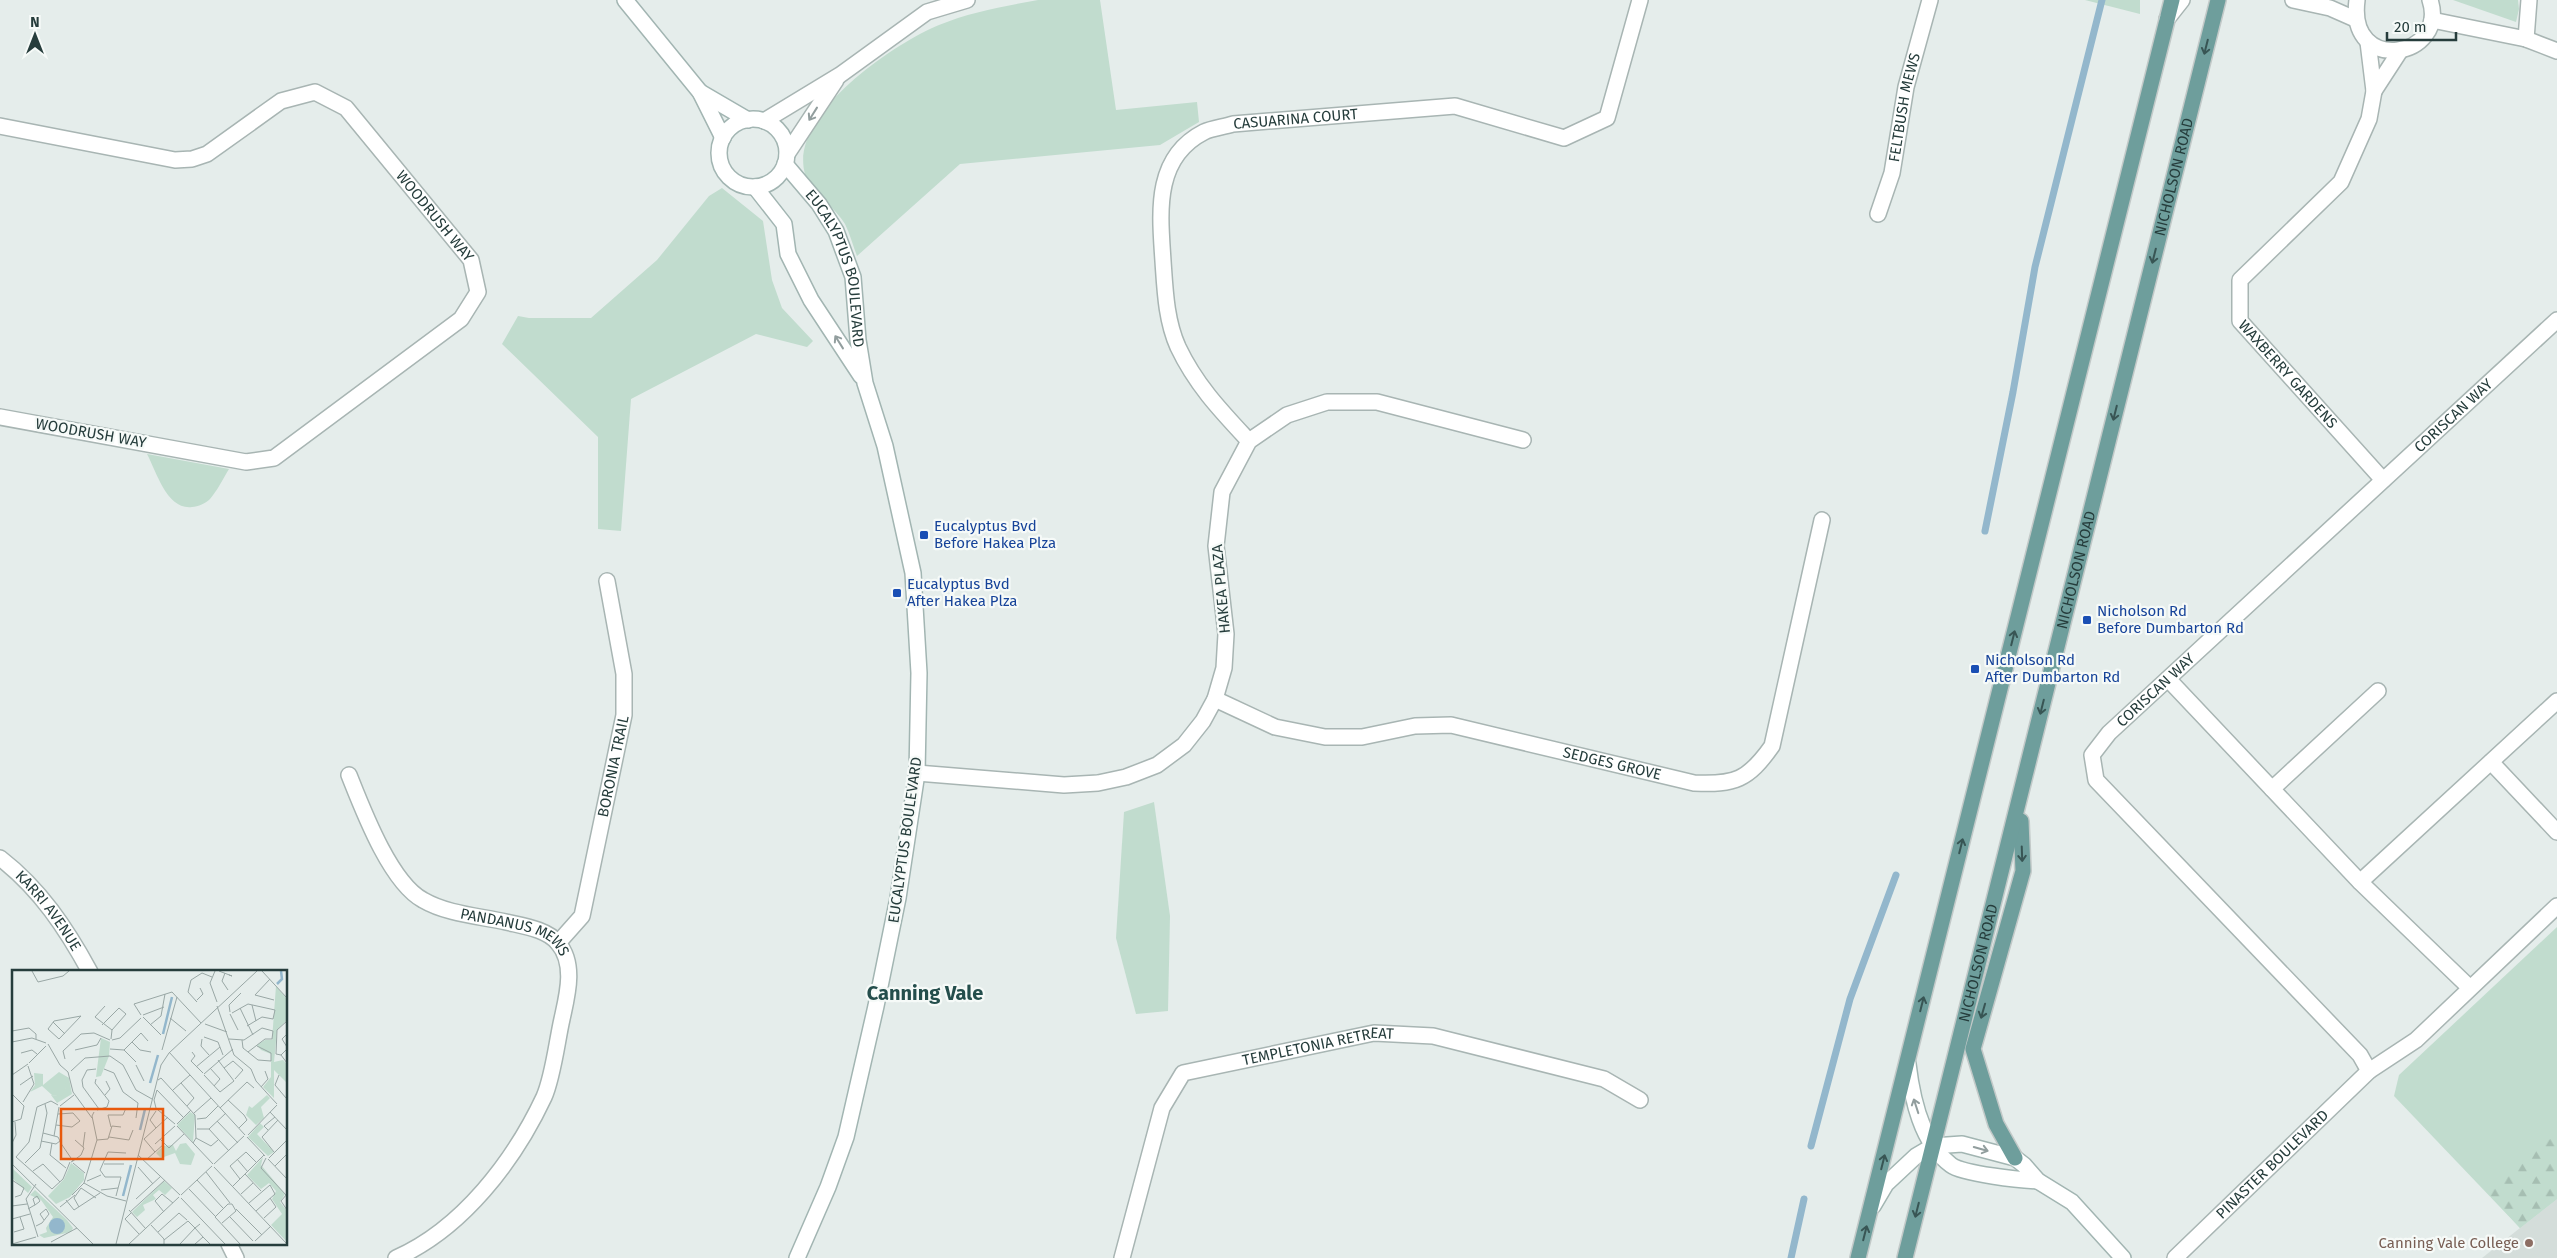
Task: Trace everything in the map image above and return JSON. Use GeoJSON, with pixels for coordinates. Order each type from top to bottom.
{"type":"FeatureCollection","features":[{"type":"Feature","properties":{"kind":"main road"},"geometry":{"type":"LineString","coordinates":[[1858,1258],[1908,1064],[2172,0]]}},
{"type":"Feature","properties":{"kind":"main road","name":"NICHOLSON ROAD"},"geometry":{"type":"LineString","coordinates":[[1905,1258],[2020,805],[2026,771],[2218,0]]}},
{"type":"Feature","properties":{"kind":"main road"},"geometry":{"type":"LineString","coordinates":[[2015,1158],[1996,1124],[1972,1049],[2022,871],[2020,805]]}},
{"type":"Feature","properties":{"kind":"street"},"geometry":{"type":"LineString","coordinates":[[625,0],[700,92],[723,138]]}},
{"type":"Feature","properties":{"kind":"street"},"geometry":{"type":"LineString","coordinates":[[840,75],[786,159],[777,178],[755,187],[743,186],[728,176],[722,167],[719,155],[723,138],[731,127],[748,120],[764,121],[840,75],[927,12],[966,0]]}},
{"type":"Feature","properties":{"kind":"street","name":"CASUARINA COURT"},"geometry":{"type":"LineString","coordinates":[[1249,441],[1203,392],[1178,346],[1166,304],[1160,207],[1166,174],[1182,150],[1204,132],[1233,124],[1455,106],[1564,138],[1607,118],[1640,0]]}},
{"type":"Feature","properties":{"kind":"street","name":"FELTBUSH MEWS"},"geometry":{"type":"LineString","coordinates":[[1878,214],[1892,173],[1906,87],[1930,0]]}},
{"type":"Feature","properties":{"kind":"street"},"geometry":{"type":"LineString","coordinates":[[2167,19],[2182,0]]}},
{"type":"Feature","properties":{"kind":"street"},"geometry":{"type":"LineString","coordinates":[[2293,0],[2330,8],[2355,19]]}},
{"type":"Feature","properties":{"kind":"street"},"geometry":{"type":"LineString","coordinates":[[2357,0],[2355,19],[2359,31],[2368,42],[2379,49],[2400,51],[2413,46],[2423,38],[2432,20],[2430,0]]}},
{"type":"Feature","properties":{"kind":"street"},"geometry":{"type":"LineString","coordinates":[[2526,40],[2528,0]]}},
{"type":"Feature","properties":{"kind":"street"},"geometry":{"type":"LineString","coordinates":[[2432,20],[2526,40],[2557,51]]}},
{"type":"Feature","properties":{"kind":"street","name":"WAXBERRY GARDENS"},"geometry":{"type":"LineString","coordinates":[[2368,42],[2374,91],[2369,119],[2341,182],[2240,280],[2240,321],[2382,480]]}},
{"type":"Feature","properties":{"kind":"street","name":"WAXBERRY GARDENS"},"geometry":{"type":"LineString","coordinates":[[2374,91],[2400,51]]}},
{"type":"Feature","properties":{"kind":"street","name":"WOODRUSH WAY"},"geometry":{"type":"LineString","coordinates":[[0,126],[175,160],[192,159],[207,154],[281,101],[315,92],[346,108],[471,260],[478,292],[461,319],[274,458],[246,462],[0,417]]}},
{"type":"Feature","properties":{"kind":"street"},"geometry":{"type":"LineString","coordinates":[[700,92],[748,120]]}},
{"type":"Feature","properties":{"kind":"street","name":"EUCALYPTUS BOULEVARD"},"geometry":{"type":"LineString","coordinates":[[764,121],[775,127],[784,137],[786,159],[836,231],[853,277],[858,340],[866,383],[885,446],[913,573],[919,673],[917,774],[898,898],[860,1084],[846,1137],[812,1226],[797,1258]]}},
{"type":"Feature","properties":{"kind":"street","name":"EUCALYPTUS BOULEVARD"},"geometry":{"type":"LineString","coordinates":[[755,187],[784,224],[788,254],[810,300],[866,383]]}},
{"type":"Feature","properties":{"kind":"street","name":"CORISCAN WAY"},"geometry":{"type":"LineString","coordinates":[[2370,1071],[2360,1055],[2096,780],[2092,755],[2109,733],[2557,320]]}},
{"type":"Feature","properties":{"kind":"street","name":"HAKEA PLAZA"},"geometry":{"type":"LineString","coordinates":[[917,774],[1064,785],[1098,784],[1157,765],[1184,746],[1203,721],[1215,699],[1224,668],[1226,634],[1216,546],[1222,492],[1249,441],[1287,415],[1327,402],[1377,402],[1463,427],[1523,440]]}},
{"type":"Feature","properties":{"kind":"street","name":"SEDGES GROVE"},"geometry":{"type":"LineString","coordinates":[[1215,699],[1275,727],[1325,737],[1362,737],[1415,726],[1450,725],[1491,733],[1694,784],[1720,785],[1744,776],[1757,767],[1772,746],[1822,520]]}},
{"type":"Feature","properties":{"kind":"street","name":"BORONIA TRAIL"},"geometry":{"type":"LineString","coordinates":[[558,943],[582,916],[624,715],[624,674],[607,581]]}},
{"type":"Feature","properties":{"kind":"street"},"geometry":{"type":"LineString","coordinates":[[2168,679],[2360,882],[2469,987]]}},
{"type":"Feature","properties":{"kind":"street"},"geometry":{"type":"LineString","coordinates":[[2272,789],[2378,691]]}},
{"type":"Feature","properties":{"kind":"street"},"geometry":{"type":"LineString","coordinates":[[2360,882],[2557,701]]}},
{"type":"Feature","properties":{"kind":"street"},"geometry":{"type":"LineString","coordinates":[[2491,762],[2557,832]]}},
{"type":"Feature","properties":{"kind":"street","name":"PANDANUS MEWS"},"geometry":{"type":"LineString","coordinates":[[349,775],[362,808],[392,868],[405,887],[422,900],[441,908],[543,932],[558,943],[568,964],[569,988],[545,1095],[504,1166],[461,1216],[407,1253],[396,1258]]}},
{"type":"Feature","properties":{"kind":"street","name":"KARRI AVENUE"},"geometry":{"type":"LineString","coordinates":[[0,858],[21,874],[46,900],[73,940],[89,970]]}},
{"type":"Feature","properties":{"kind":"street","name":"PINASTER BOULEVARD"},"geometry":{"type":"LineString","coordinates":[[2175,1258],[2370,1071],[2416,1040],[2469,987],[2557,906]]}},
{"type":"Feature","properties":{"kind":"street","name":"TEMPLETONIA RETREAT"},"geometry":{"type":"LineString","coordinates":[[1122,1258],[1162,1108],[1183,1073],[1374,1033],[1432,1036],[1604,1079],[1640,1100]]}},
{"type":"Feature","properties":{"kind":"street"},"geometry":{"type":"LineString","coordinates":[[1908,1064],[1911,1090],[1922,1123],[1933,1146],[1952,1166],[2011,1180],[2038,1180]]}},
{"type":"Feature","properties":{"kind":"street"},"geometry":{"type":"LineString","coordinates":[[1871,1209],[1886,1184],[1916,1156],[1933,1146],[1962,1144],[2015,1158],[2038,1180],[2072,1202],[2123,1258]]}},
{"type":"Feature","properties":{"kind":"street"},"geometry":{"type":"LineString","coordinates":[[230,1246],[236,1258]]}},
{"type":"Feature","properties":{"kind":"shaded area","name":"Canning Vale College"},"geometry":{"type":"Polygon","coordinates":[[[2557,1199],[2557,1258],[2482,1258],[2520,1228],[2557,1199]]]}},
{"type":"Feature","properties":{"kind":"green space"},"geometry":{"type":"Polygon","coordinates":[[[1038,0],[1100,0],[1116,110],[1197,102],[1199,122],[1160,145],[960,164],[857,256],[845,224],[811,185],[805,174],[804,151],[812,128],[828,106],[848,84],[896,48],[919,34],[963,16],[1038,0]]]}},
{"type":"Feature","properties":{"kind":"green space"},"geometry":{"type":"Polygon","coordinates":[[[2085,0],[2140,0],[2140,14],[2085,0]]]}},
{"type":"Feature","properties":{"kind":"green space"},"geometry":{"type":"Polygon","coordinates":[[[2453,0],[2518,0],[2519,9],[2516,22],[2453,0]]]}},
{"type":"Feature","properties":{"kind":"green space"},"geometry":{"type":"Polygon","coordinates":[[[722,188],[763,221],[772,280],[782,308],[813,341],[807,347],[756,334],[631,399],[621,531],[598,529],[598,437],[502,344],[518,316],[529,318],[591,318],[657,260],[709,196],[722,188]]]}},
{"type":"Feature","properties":{"kind":"green space"},"geometry":{"type":"Polygon","coordinates":[[[147,454],[229,469],[208,500],[197,506],[183,506],[169,497],[147,454]]]}},
{"type":"Feature","properties":{"kind":"green space"},"geometry":{"type":"Polygon","coordinates":[[[1154,802],[1170,916],[1168,1011],[1136,1014],[1116,938],[1124,812],[1154,802]]]}},
{"type":"Feature","properties":{"kind":"green space"},"geometry":{"type":"Polygon","coordinates":[[[2557,927],[2557,1199],[2520,1228],[2394,1096],[2399,1075],[2557,927]]]}},
{"type":"Feature","properties":{"kind":"green space"},"geometry":{"type":"Polygon","coordinates":[[[2557,1137],[2557,1199],[2520,1228],[2486,1191],[2538,1143],[2557,1137]]]}},
{"type":"Feature","properties":{"kind":"waterway"},"geometry":{"type":"LineString","coordinates":[[1985,531],[2013,392],[2035,267],[2102,0]]}},
{"type":"Feature","properties":{"kind":"waterway"},"geometry":{"type":"LineString","coordinates":[[1811,1146],[1850,999],[1896,875]]}},
{"type":"Feature","properties":{"kind":"waterway"},"geometry":{"type":"LineString","coordinates":[[1791,1258],[1804,1199]]}},
{"type":"Feature","properties":{"kind":"place","name":"Eucalyptus Bvd Before Hakea Plza"},"geometry":{"type":"Point","coordinates":[924,535]}},
{"type":"Feature","properties":{"kind":"place","name":"Eucalyptus Bvd After Hakea Plza"},"geometry":{"type":"Point","coordinates":[897,593]}},
{"type":"Feature","properties":{"kind":"place","name":"Nicholson Rd Before Dumbarton Rd"},"geometry":{"type":"Point","coordinates":[2087,620]}},
{"type":"Feature","properties":{"kind":"place","name":"Nicholson Rd After Dumbarton Rd"},"geometry":{"type":"Point","coordinates":[1975,669]}},
{"type":"Feature","properties":{"kind":"place","name":"Canning Vale College"},"geometry":{"type":"Point","coordinates":[2529,1243]}},
{"type":"Feature","properties":{"kind":"district","name":"Canning Vale"},"geometry":{"type":"Point","coordinates":[925,993]}}]}
